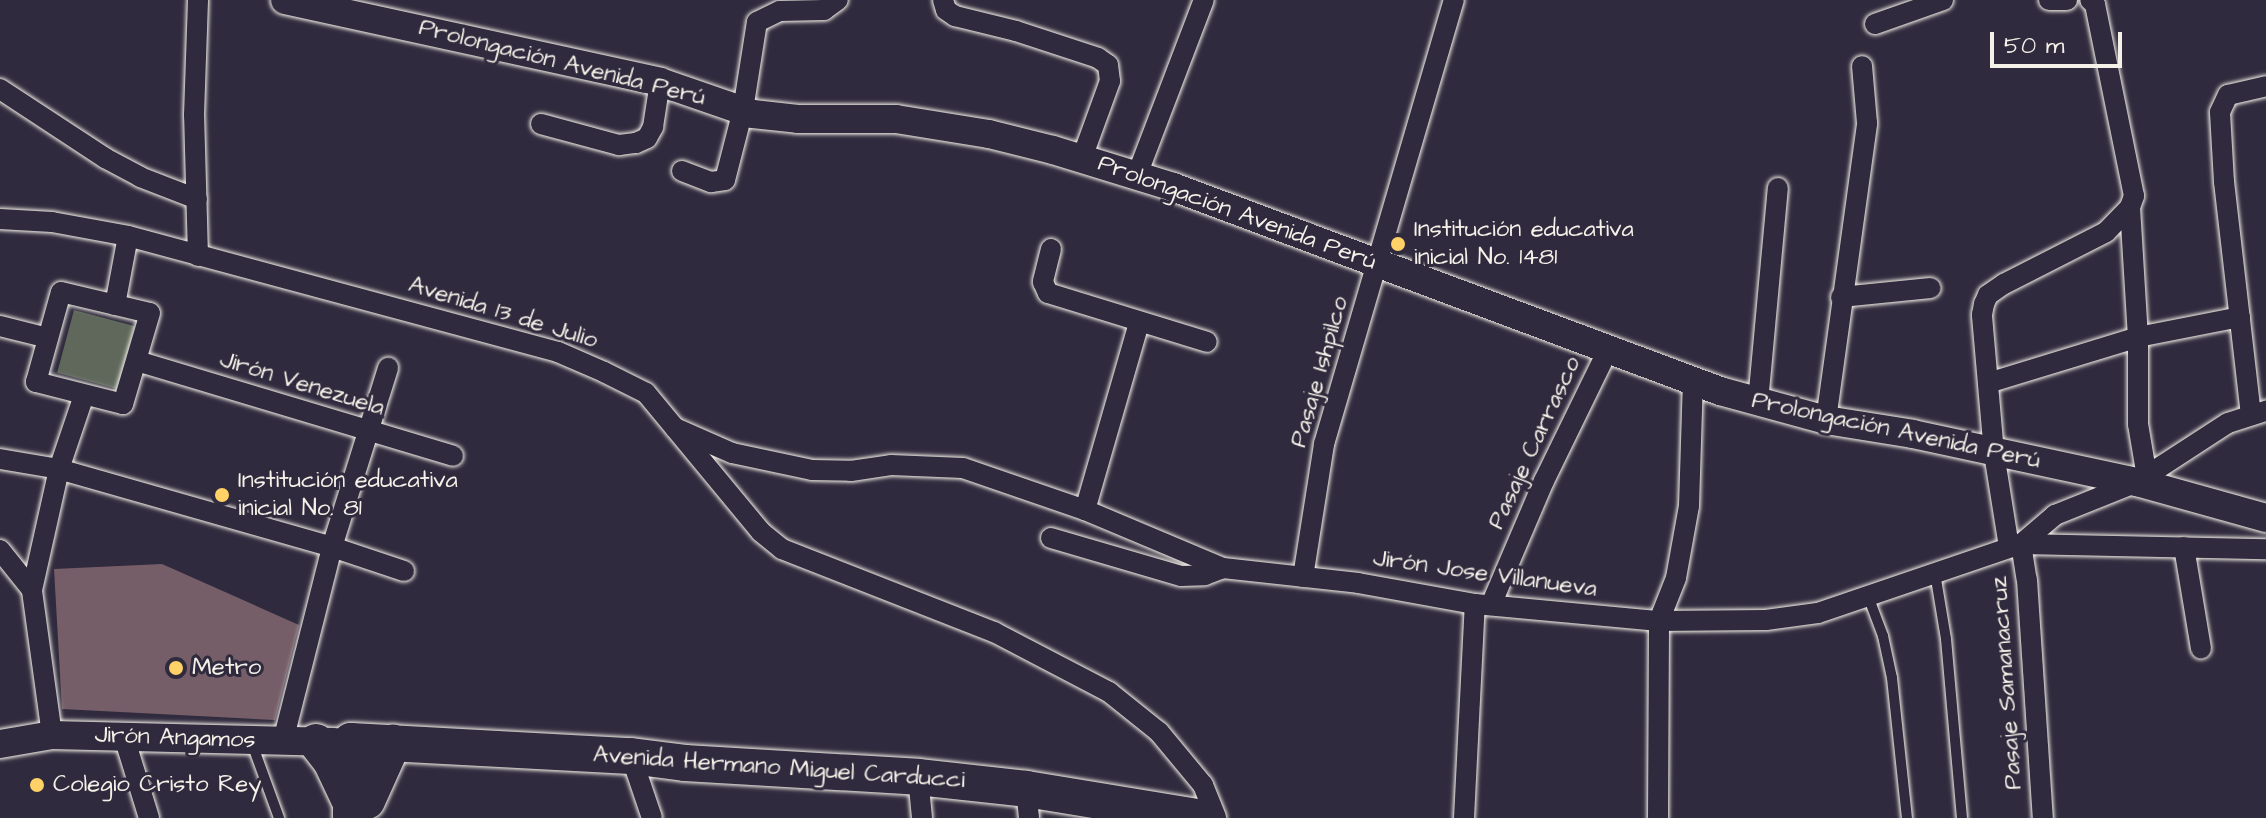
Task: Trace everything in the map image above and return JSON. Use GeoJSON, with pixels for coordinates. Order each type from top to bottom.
{"type":"FeatureCollection","features":[{"type":"Feature","properties":{"kind":"highway"},"geometry":{"type":"LineString","coordinates":[[299,742],[331,761],[359,810]]}},
{"type":"Feature","properties":{"kind":"highway"},"geometry":{"type":"LineString","coordinates":[[359,810],[371,742]]}},
{"type":"Feature","properties":{"kind":"highway","name":"Avenida Hermano Miguel Carducci"},"geometry":{"type":"LineString","coordinates":[[371,742],[631,756],[685,763],[918,777],[1028,804],[1204,818]]}},
{"type":"Feature","properties":{"kind":"street"},"geometry":{"type":"LineString","coordinates":[[198,0],[194,115],[198,256]]}},
{"type":"Feature","properties":{"kind":"street","name":"Prolongación Avenida Perú"},"geometry":{"type":"LineString","coordinates":[[285,0],[660,82],[743,110],[798,119],[896,119],[989,134],[1082,158],[1137,175],[1758,402],[1826,420],[2142,479],[2266,518]]}},
{"type":"Feature","properties":{"kind":"street"},"geometry":{"type":"LineString","coordinates":[[682,171],[711,182],[725,180],[743,110],[757,22],[780,11],[824,10],[838,0]]}},
{"type":"Feature","properties":{"kind":"street"},"geometry":{"type":"LineString","coordinates":[[943,0],[946,10],[955,16],[1016,31],[1098,58],[1108,65],[1110,81],[1082,158]]}},
{"type":"Feature","properties":{"kind":"street"},"geometry":{"type":"LineString","coordinates":[[1137,175],[1204,0]]}},
{"type":"Feature","properties":{"kind":"street","name":"Pasaje Ishpilco"},"geometry":{"type":"LineString","coordinates":[[1303,577],[1324,444],[1454,0]]}},
{"type":"Feature","properties":{"kind":"street"},"geometry":{"type":"LineString","coordinates":[[1875,24],[1943,0]]}},
{"type":"Feature","properties":{"kind":"street"},"geometry":{"type":"LineString","coordinates":[[2049,0],[2067,0]]}},
{"type":"Feature","properties":{"kind":"street"},"geometry":{"type":"LineString","coordinates":[[2092,0],[2134,185],[2130,207],[2142,479]]}},
{"type":"Feature","properties":{"kind":"street"},"geometry":{"type":"LineString","coordinates":[[1826,420],[1867,123],[1862,66]]}},
{"type":"Feature","properties":{"kind":"street"},"geometry":{"type":"LineString","coordinates":[[541,124],[619,145],[636,143],[647,138],[653,127],[660,82]]}},
{"type":"Feature","properties":{"kind":"street"},"geometry":{"type":"LineString","coordinates":[[2258,413],[2240,317],[2224,182],[2220,112],[2228,95],[2266,86]]}},
{"type":"Feature","properties":{"kind":"street"},"geometry":{"type":"LineString","coordinates":[[0,89],[105,158],[140,177],[197,199]]}},
{"type":"Feature","properties":{"kind":"street"},"geometry":{"type":"LineString","coordinates":[[1758,402],[1778,188]]}},
{"type":"Feature","properties":{"kind":"street","name":"Pasaje Samanacruz"},"geometry":{"type":"LineString","coordinates":[[2043,818],[2027,580],[2015,546],[1994,453],[1982,315],[1988,295],[2106,232],[2130,207]]}},
{"type":"Feature","properties":{"kind":"street","name":"Avenida 13 de Julio"},"geometry":{"type":"LineString","coordinates":[[0,219],[52,222],[128,236],[558,352],[646,393],[761,532],[782,549],[994,632],[1109,692],[1168,742],[1203,785],[1216,818]]}},
{"type":"Feature","properties":{"kind":"street"},"geometry":{"type":"LineString","coordinates":[[115,305],[128,236]]}},
{"type":"Feature","properties":{"kind":"street"},"geometry":{"type":"LineString","coordinates":[[1051,249],[1043,282],[1048,293],[1207,342]]}},
{"type":"Feature","properties":{"kind":"street"},"geometry":{"type":"LineString","coordinates":[[1841,297],[1931,288]]}},
{"type":"Feature","properties":{"kind":"street"},"geometry":{"type":"LineString","coordinates":[[61,292],[150,313],[123,404],[36,382],[48,338],[61,292]]}},
{"type":"Feature","properties":{"kind":"street"},"geometry":{"type":"LineString","coordinates":[[1988,383],[2138,337],[2240,317]]}},
{"type":"Feature","properties":{"kind":"street"},"geometry":{"type":"LineString","coordinates":[[1085,510],[1139,323]]}},
{"type":"Feature","properties":{"kind":"street"},"geometry":{"type":"LineString","coordinates":[[0,326],[48,338]]}},
{"type":"Feature","properties":{"kind":"street","name":"Pasaje Carrasco"},"geometry":{"type":"LineString","coordinates":[[1483,604],[1609,348]]}},
{"type":"Feature","properties":{"kind":"street","name":"Jirón Venezuela"},"geometry":{"type":"LineString","coordinates":[[137,361],[453,456]]}},
{"type":"Feature","properties":{"kind":"street"},"geometry":{"type":"LineString","coordinates":[[299,742],[332,547],[388,368]]}},
{"type":"Feature","properties":{"kind":"street"},"geometry":{"type":"LineString","coordinates":[[1658,818],[1659,621],[1676,578],[1689,506],[1693,380]]}},
{"type":"Feature","properties":{"kind":"street"},"geometry":{"type":"LineString","coordinates":[[52,735],[32,590],[59,469],[84,395]]}},
{"type":"Feature","properties":{"kind":"street","name":"Jirón Jose Villanueva"},"geometry":{"type":"LineString","coordinates":[[675,428],[732,453],[812,470],[851,471],[891,465],[963,468],[1085,510],[1223,568],[1483,604],[1659,621],[1766,620],[1818,613],[2015,546],[2055,515],[2142,479],[2228,423],[2258,413]]}},
{"type":"Feature","properties":{"kind":"street"},"geometry":{"type":"LineString","coordinates":[[0,459],[59,469],[332,547],[404,571]]}},
{"type":"Feature","properties":{"kind":"street"},"geometry":{"type":"LineString","coordinates":[[1051,538],[1181,576],[1205,575],[1223,568]]}},
{"type":"Feature","properties":{"kind":"street"},"geometry":{"type":"LineString","coordinates":[[2015,546],[2266,549]]}},
{"type":"Feature","properties":{"kind":"street"},"geometry":{"type":"LineString","coordinates":[[2184,547],[2201,649]]}},
{"type":"Feature","properties":{"kind":"street"},"geometry":{"type":"LineString","coordinates":[[4,561],[32,590]]}},
{"type":"Feature","properties":{"kind":"street"},"geometry":{"type":"LineString","coordinates":[[1464,818],[1483,604]]}},
{"type":"Feature","properties":{"kind":"street","name":"Jirón Angamos"},"geometry":{"type":"LineString","coordinates":[[0,744],[52,735],[371,742]]}},
{"type":"Feature","properties":{"kind":"street"},"geometry":{"type":"LineString","coordinates":[[124,737],[149,818]]}},
{"type":"Feature","properties":{"kind":"street"},"geometry":{"type":"LineString","coordinates":[[631,756],[652,818]]}},
{"type":"Feature","properties":{"kind":"street"},"geometry":{"type":"LineString","coordinates":[[918,777],[922,818]]}},
{"type":"Feature","properties":{"kind":"lane"},"geometry":{"type":"LineString","coordinates":[[1935,573],[1946,639],[1962,818]]}},
{"type":"Feature","properties":{"kind":"lane"},"geometry":{"type":"LineString","coordinates":[[1868,596],[1883,636],[1892,678],[1907,818]]}},
{"type":"Feature","properties":{"kind":"lane"},"geometry":{"type":"LineString","coordinates":[[251,740],[279,818]]}},
{"type":"Feature","properties":{"kind":"shaded area"},"geometry":{"type":"Polygon","coordinates":[[[74,310],[135,326],[118,389],[57,373],[74,310]]]}},
{"type":"Feature","properties":{"kind":"building","name":"Metro"},"geometry":{"type":"Polygon","coordinates":[[[162,564],[299,625],[275,720],[62,709],[54,569],[162,564]]]}},
{"type":"Feature","properties":{"kind":"place","name":"Institución educativa inicial No. 1481"},"geometry":{"type":"Point","coordinates":[1398,244]}},
{"type":"Feature","properties":{"kind":"place","name":"Institución educativa inicial No. 81"},"geometry":{"type":"Point","coordinates":[222,495]}},
{"type":"Feature","properties":{"kind":"place","name":"Metro"},"geometry":{"type":"Point","coordinates":[176,668]}},
{"type":"Feature","properties":{"kind":"place","name":"Colegio Cristo Rey"},"geometry":{"type":"Point","coordinates":[37,785]}}]}
